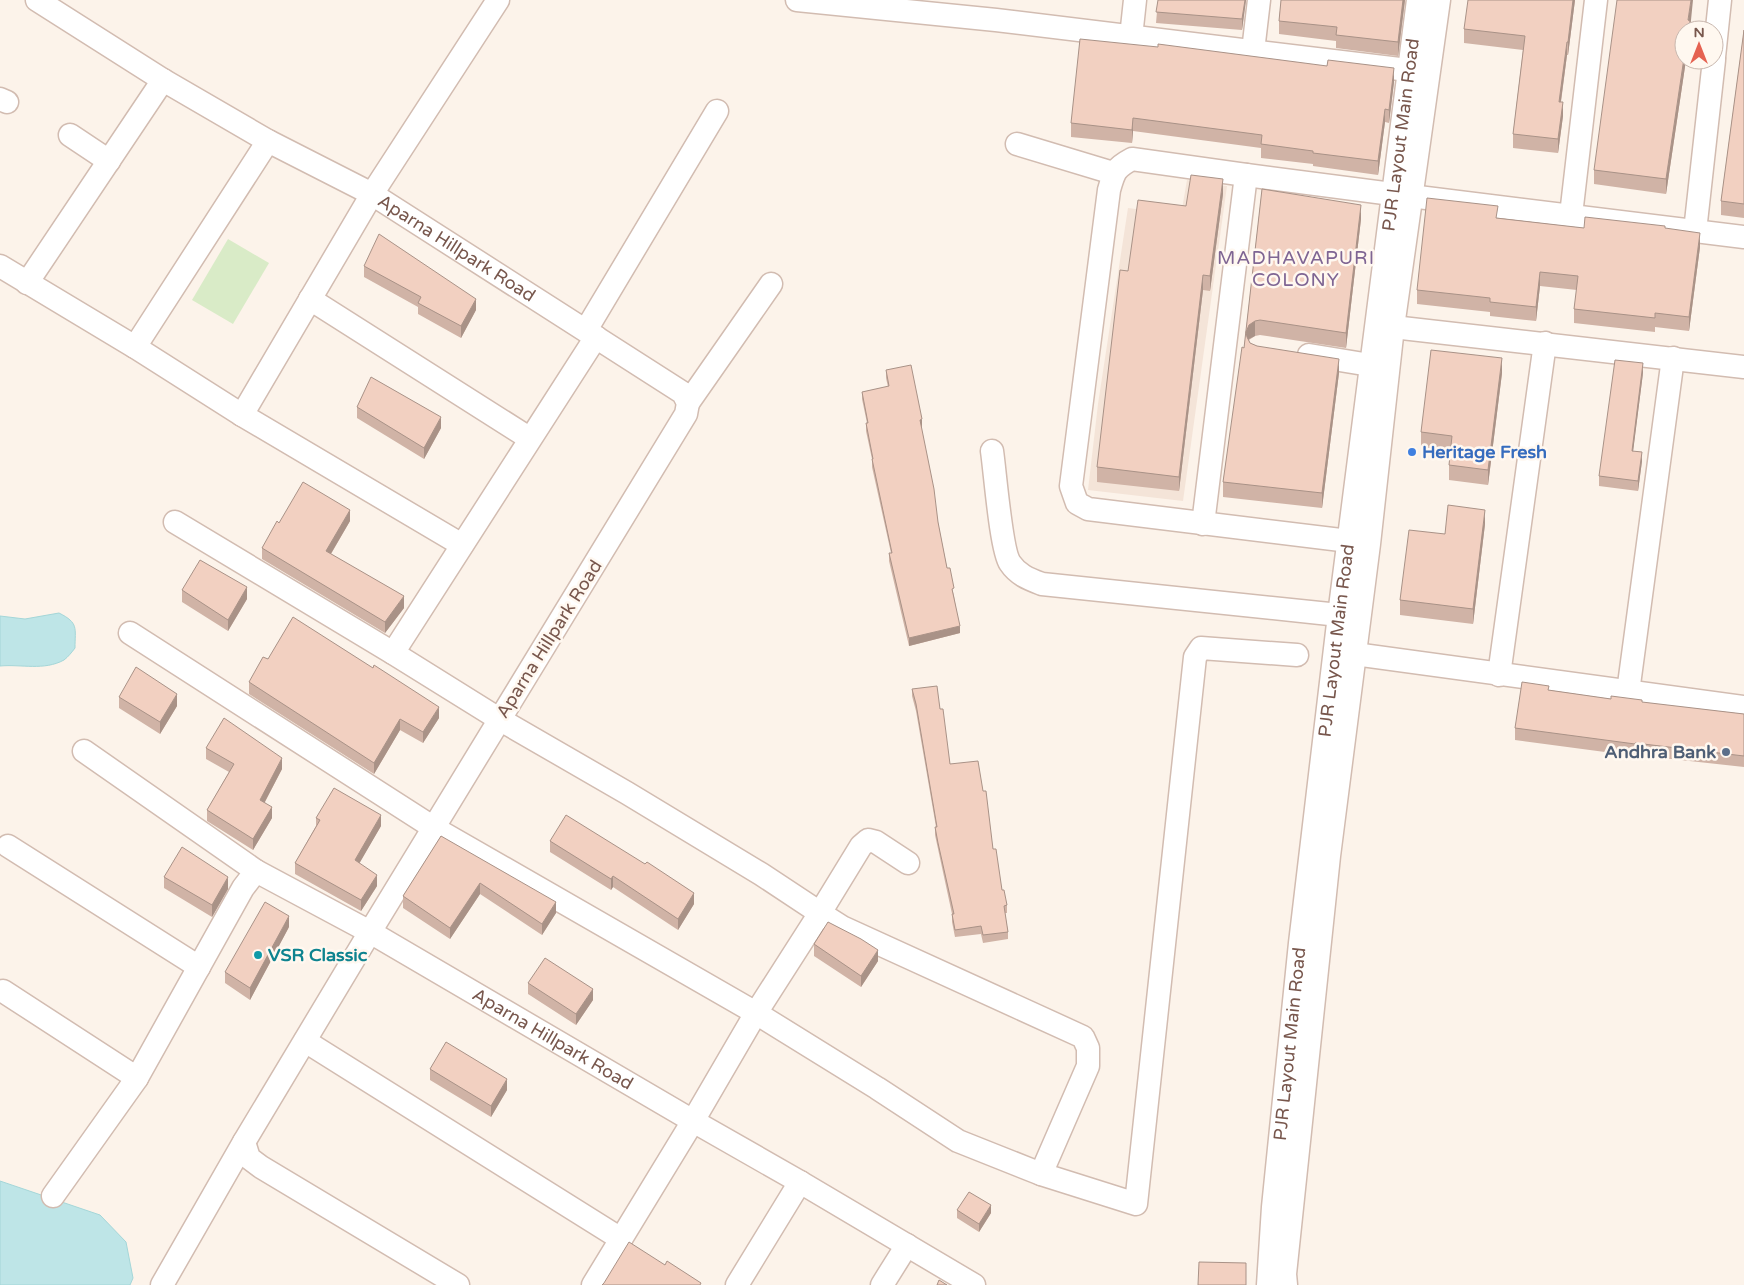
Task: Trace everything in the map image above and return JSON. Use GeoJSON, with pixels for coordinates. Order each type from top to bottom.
{"type":"FeatureCollection","features":[{"type":"Feature","properties":{"kind":"street","name":"Aparna Hillpark Road"},"geometry":{"type":"LineString","coordinates":[[38,0],[163,80],[268,142],[372,194],[683,392],[688,403],[686,414],[370,932],[974,1285]]}},
{"type":"Feature","properties":{"kind":"street"},"geometry":{"type":"LineString","coordinates":[[242,415],[372,194],[498,0]]}},
{"type":"Feature","properties":{"kind":"street"},"geometry":{"type":"LineString","coordinates":[[797,0],[960,8],[1131,37],[1408,70]]}},
{"type":"Feature","properties":{"kind":"street"},"geometry":{"type":"LineString","coordinates":[[1131,37],[1136,0]]}},
{"type":"Feature","properties":{"kind":"street"},"geometry":{"type":"LineString","coordinates":[[1253,51],[1259,0]]}},
{"type":"Feature","properties":{"kind":"street","name":"PJR Layout Main Road"},"geometry":{"type":"LineString","coordinates":[[1268,1285],[1273,1207],[1300,943],[1345,652],[1339,615],[1370,365],[1408,146],[1408,70],[1418,0]]}},
{"type":"Feature","properties":{"kind":"street"},"geometry":{"type":"LineString","coordinates":[[1408,146],[1439,0]]}},
{"type":"Feature","properties":{"kind":"street"},"geometry":{"type":"LineString","coordinates":[[1571,216],[1596,0]]}},
{"type":"Feature","properties":{"kind":"street"},"geometry":{"type":"LineString","coordinates":[[1718,20],[1720,0]]}},
{"type":"Feature","properties":{"kind":"street"},"geometry":{"type":"LineString","coordinates":[[1695,231],[1713,70]]}},
{"type":"Feature","properties":{"kind":"street"},"geometry":{"type":"LineString","coordinates":[[27,283],[163,80]]}},
{"type":"Feature","properties":{"kind":"street"},"geometry":{"type":"LineString","coordinates":[[393,653],[529,438],[591,334],[717,112]]}},
{"type":"Feature","properties":{"kind":"street"},"geometry":{"type":"LineString","coordinates":[[70,136],[109,161]]}},
{"type":"Feature","properties":{"kind":"street"},"geometry":{"type":"LineString","coordinates":[[135,347],[268,142]]}},
{"type":"Feature","properties":{"kind":"street"},"geometry":{"type":"LineString","coordinates":[[1017,144],[1113,173]]}},
{"type":"Feature","properties":{"kind":"street"},"geometry":{"type":"LineString","coordinates":[[1349,541],[1088,509],[1077,502],[1071,486],[1109,190],[1113,173],[1120,165],[1132,159],[1401,195],[1744,237]]}},
{"type":"Feature","properties":{"kind":"street"},"geometry":{"type":"LineString","coordinates":[[1202,524],[1246,175]]}},
{"type":"Feature","properties":{"kind":"street"},"geometry":{"type":"LineString","coordinates":[[1286,1285],[1285,1274],[1291,1206],[1329,856],[1345,652],[1394,327],[1401,195]]}},
{"type":"Feature","properties":{"kind":"street"},"geometry":{"type":"LineString","coordinates":[[0,266],[135,347],[242,415],[462,545]]}},
{"type":"Feature","properties":{"kind":"street"},"geometry":{"type":"LineString","coordinates":[[688,403],[771,284]]}},
{"type":"Feature","properties":{"kind":"street"},"geometry":{"type":"LineString","coordinates":[[310,299],[529,438]]}},
{"type":"Feature","properties":{"kind":"street"},"geometry":{"type":"LineString","coordinates":[[1394,327],[1744,367]]}},
{"type":"Feature","properties":{"kind":"street"},"geometry":{"type":"LineString","coordinates":[[1499,675],[1545,343]]}},
{"type":"Feature","properties":{"kind":"street"},"geometry":{"type":"LineString","coordinates":[[1287,352],[1370,365]]}},
{"type":"Feature","properties":{"kind":"street"},"geometry":{"type":"LineString","coordinates":[[1628,692],[1673,358]]}},
{"type":"Feature","properties":{"kind":"street"},"geometry":{"type":"LineString","coordinates":[[992,451],[1008,562],[1022,576],[1042,584],[1339,615]]}},
{"type":"Feature","properties":{"kind":"street"},"geometry":{"type":"LineString","coordinates":[[175,522],[499,719],[762,874],[842,927],[1083,1037],[1088,1048],[1088,1066],[1041,1174]]}},
{"type":"Feature","properties":{"kind":"street"},"geometry":{"type":"LineString","coordinates":[[130,633],[434,828],[756,1013],[958,1141],[1041,1174],[1136,1204],[1195,657],[1201,648],[1297,655]]}},
{"type":"Feature","properties":{"kind":"street"},"geometry":{"type":"LineString","coordinates":[[1345,652],[1499,675],[1744,707]]}},
{"type":"Feature","properties":{"kind":"street"},"geometry":{"type":"LineString","coordinates":[[84,751],[256,870],[370,932],[244,1142],[162,1285]]}},
{"type":"Feature","properties":{"kind":"street"},"geometry":{"type":"LineString","coordinates":[[593,1285],[756,1013],[861,846],[868,840],[876,842],[908,863]]}},
{"type":"Feature","properties":{"kind":"street"},"geometry":{"type":"LineString","coordinates":[[8,846],[199,967]]}},
{"type":"Feature","properties":{"kind":"street"},"geometry":{"type":"LineString","coordinates":[[53,1196],[137,1078],[243,888],[256,870]]}},
{"type":"Feature","properties":{"kind":"street"},"geometry":{"type":"LineString","coordinates":[[3,991],[137,1078]]}},
{"type":"Feature","properties":{"kind":"street"},"geometry":{"type":"LineString","coordinates":[[305,1041],[621,1239]]}},
{"type":"Feature","properties":{"kind":"street"},"geometry":{"type":"LineString","coordinates":[[244,1142],[249,1158],[261,1168],[453,1284]]}},
{"type":"Feature","properties":{"kind":"street"},"geometry":{"type":"LineString","coordinates":[[737,1285],[800,1182]]}},
{"type":"Feature","properties":{"kind":"street"},"geometry":{"type":"LineString","coordinates":[[882,1285],[907,1245]]}},
{"type":"Feature","properties":{"kind":"shaded area"},"geometry":{"type":"Polygon","coordinates":[[[1187,180],[1227,186],[1183,501],[1088,490],[1098,404],[1128,208],[1181,215],[1187,180]]]}},
{"type":"Feature","properties":{"kind":"green space"},"geometry":{"type":"Polygon","coordinates":[[[228,239],[269,263],[233,324],[192,300],[228,239]]]}},
{"type":"Feature","properties":{"kind":"water"},"geometry":{"type":"Polygon","coordinates":[[[59,613],[73,623],[75,631],[75,648],[64,660],[40,666],[0,666],[0,616],[25,619],[59,613]]]}},
{"type":"Feature","properties":{"kind":"water"},"geometry":{"type":"Polygon","coordinates":[[[0,1181],[100,1215],[126,1242],[133,1278],[130,1285],[0,1285],[0,1181]]]}},
{"type":"Feature","properties":{"kind":"building"},"geometry":{"type":"Polygon","coordinates":[[[1158,0],[1245,0],[1242,19],[1156,12],[1158,0]]]}},
{"type":"Feature","properties":{"kind":"building"},"geometry":{"type":"Polygon","coordinates":[[[1281,0],[1403,0],[1398,42],[1336,35],[1337,27],[1279,21],[1281,0]]]}},
{"type":"Feature","properties":{"kind":"building"},"geometry":{"type":"Polygon","coordinates":[[[1468,0],[1573,0],[1559,102],[1563,102],[1558,139],[1513,134],[1525,36],[1464,29],[1468,0]]]}},
{"type":"Feature","properties":{"kind":"building"},"geometry":{"type":"Polygon","coordinates":[[[1617,0],[1691,0],[1688,20],[1674,20],[1674,70],[1682,70],[1666,179],[1594,170],[1617,0]]]}},
{"type":"Feature","properties":{"kind":"building"},"geometry":{"type":"Polygon","coordinates":[[[1744,30],[1744,204],[1721,201],[1744,30]]]}},
{"type":"Feature","properties":{"kind":"building"},"geometry":{"type":"Polygon","coordinates":[[[1080,39],[1158,47],[1158,44],[1327,66],[1328,60],[1394,68],[1389,110],[1385,109],[1378,161],[1261,144],[1262,135],[1133,118],[1132,130],[1071,123],[1080,39]]]}},
{"type":"Feature","properties":{"kind":"building"},"geometry":{"type":"Polygon","coordinates":[[[1191,175],[1223,179],[1210,276],[1203,275],[1179,477],[1097,467],[1120,270],[1128,271],[1138,200],[1186,206],[1191,175]]]}},
{"type":"Feature","properties":{"kind":"building"},"geometry":{"type":"Polygon","coordinates":[[[1262,189],[1361,205],[1346,333],[1260,320],[1249,325],[1246,332],[1250,343],[1257,346],[1339,359],[1322,493],[1223,482],[1242,347],[1244,348],[1262,189]]]}},
{"type":"Feature","properties":{"kind":"building"},"geometry":{"type":"Polygon","coordinates":[[[1427,198],[1498,206],[1496,218],[1584,228],[1585,217],[1665,226],[1665,228],[1700,233],[1689,317],[1655,313],[1655,318],[1574,309],[1578,276],[1540,272],[1536,307],[1490,302],[1490,298],[1417,290],[1427,198]]]}},
{"type":"Feature","properties":{"kind":"building"},"geometry":{"type":"Polygon","coordinates":[[[379,234],[476,299],[461,326],[418,303],[421,297],[364,266],[379,234]]]}},
{"type":"Feature","properties":{"kind":"building"},"geometry":{"type":"Polygon","coordinates":[[[1431,350],[1502,358],[1488,470],[1449,465],[1452,436],[1421,432],[1431,350]]]}},
{"type":"Feature","properties":{"kind":"building"},"geometry":{"type":"Polygon","coordinates":[[[1615,360],[1643,363],[1632,451],[1642,452],[1638,481],[1599,476],[1615,360]]]}},
{"type":"Feature","properties":{"kind":"building"},"geometry":{"type":"Polygon","coordinates":[[[911,365],[922,419],[920,420],[934,489],[938,522],[947,568],[950,568],[954,588],[952,589],[960,626],[909,638],[889,553],[892,553],[872,459],[862,392],[889,386],[886,370],[911,365]]]}},
{"type":"Feature","properties":{"kind":"building"},"geometry":{"type":"Polygon","coordinates":[[[371,377],[441,417],[424,448],[357,407],[371,377]]]}},
{"type":"Feature","properties":{"kind":"building"},"geometry":{"type":"Polygon","coordinates":[[[303,482],[350,510],[326,551],[404,596],[385,622],[262,548],[277,521],[279,523],[303,482]]]}},
{"type":"Feature","properties":{"kind":"building"},"geometry":{"type":"Polygon","coordinates":[[[1448,505],[1485,510],[1473,609],[1400,600],[1409,530],[1445,534],[1448,505]]]}},
{"type":"Feature","properties":{"kind":"building"},"geometry":{"type":"Polygon","coordinates":[[[200,560],[247,587],[228,620],[182,590],[200,560]]]}},
{"type":"Feature","properties":{"kind":"building"},"geometry":{"type":"Polygon","coordinates":[[[293,617],[373,668],[374,665],[439,707],[423,732],[400,719],[374,763],[249,682],[263,657],[268,659],[293,617]]]}},
{"type":"Feature","properties":{"kind":"building"},"geometry":{"type":"Polygon","coordinates":[[[136,667],[177,694],[160,722],[119,697],[136,667]]]}},
{"type":"Feature","properties":{"kind":"building"},"geometry":{"type":"Polygon","coordinates":[[[1522,682],[1549,686],[1548,690],[1611,699],[1611,696],[1642,700],[1642,702],[1744,714],[1744,756],[1515,728],[1522,682]]]}},
{"type":"Feature","properties":{"kind":"building"},"geometry":{"type":"Polygon","coordinates":[[[937,686],[940,709],[943,709],[950,764],[978,761],[983,791],[986,791],[993,849],[996,849],[1002,890],[1004,890],[1007,905],[1004,906],[1008,932],[983,935],[981,926],[955,930],[952,914],[954,914],[935,827],[937,827],[912,689],[937,686]]]}},
{"type":"Feature","properties":{"kind":"building"},"geometry":{"type":"Polygon","coordinates":[[[224,718],[282,758],[260,800],[272,807],[253,839],[207,810],[234,764],[206,748],[224,718]]]}},
{"type":"Feature","properties":{"kind":"building"},"geometry":{"type":"Polygon","coordinates":[[[334,788],[381,815],[355,860],[377,875],[361,900],[295,863],[320,820],[316,818],[334,788]]]}},
{"type":"Feature","properties":{"kind":"building"},"geometry":{"type":"Polygon","coordinates":[[[566,815],[645,864],[647,862],[694,893],[678,919],[613,876],[611,879],[550,841],[566,815]]]}},
{"type":"Feature","properties":{"kind":"building"},"geometry":{"type":"Polygon","coordinates":[[[441,836],[556,902],[542,924],[480,883],[450,928],[403,896],[441,836]]]}},
{"type":"Feature","properties":{"kind":"building"},"geometry":{"type":"Polygon","coordinates":[[[182,847],[228,877],[212,905],[164,877],[182,847]]]}},
{"type":"Feature","properties":{"kind":"building","name":"VSR Classic"},"geometry":{"type":"Polygon","coordinates":[[[265,902],[289,916],[250,988],[225,972],[265,902]]]}},
{"type":"Feature","properties":{"kind":"building"},"geometry":{"type":"Polygon","coordinates":[[[828,922],[878,950],[861,976],[814,944],[828,922]]]}},
{"type":"Feature","properties":{"kind":"building"},"geometry":{"type":"Polygon","coordinates":[[[545,958],[593,989],[576,1014],[528,983],[545,958]]]}},
{"type":"Feature","properties":{"kind":"building"},"geometry":{"type":"Polygon","coordinates":[[[446,1042],[507,1079],[491,1106],[430,1069],[446,1042]]]}},
{"type":"Feature","properties":{"kind":"building"},"geometry":{"type":"Polygon","coordinates":[[[969,1192],[991,1205],[979,1224],[957,1210],[969,1192]]]}},
{"type":"Feature","properties":{"kind":"building"},"geometry":{"type":"Polygon","coordinates":[[[629,1242],[665,1265],[667,1261],[701,1283],[700,1285],[602,1285],[629,1242]]]}},
{"type":"Feature","properties":{"kind":"building"},"geometry":{"type":"Polygon","coordinates":[[[1199,1262],[1246,1263],[1246,1285],[1198,1285],[1199,1262]]]}},
{"type":"Feature","properties":{"kind":"building"},"geometry":{"type":"Polygon","coordinates":[[[939,1280],[947,1285],[937,1285],[939,1280]]]}},
{"type":"Feature","properties":{"kind":"place","name":"Heritage Fresh"},"geometry":{"type":"Point","coordinates":[1412,452]}},
{"type":"Feature","properties":{"kind":"place","name":"Andhra Bank"},"geometry":{"type":"Point","coordinates":[1726,752]}},
{"type":"Feature","properties":{"kind":"place","name":"VSR Classic"},"geometry":{"type":"Point","coordinates":[258,955]}},
{"type":"Feature","properties":{"kind":"district","name":"MADHAVAPURI COLONY"},"geometry":{"type":"Point","coordinates":[1296,269]}}]}
